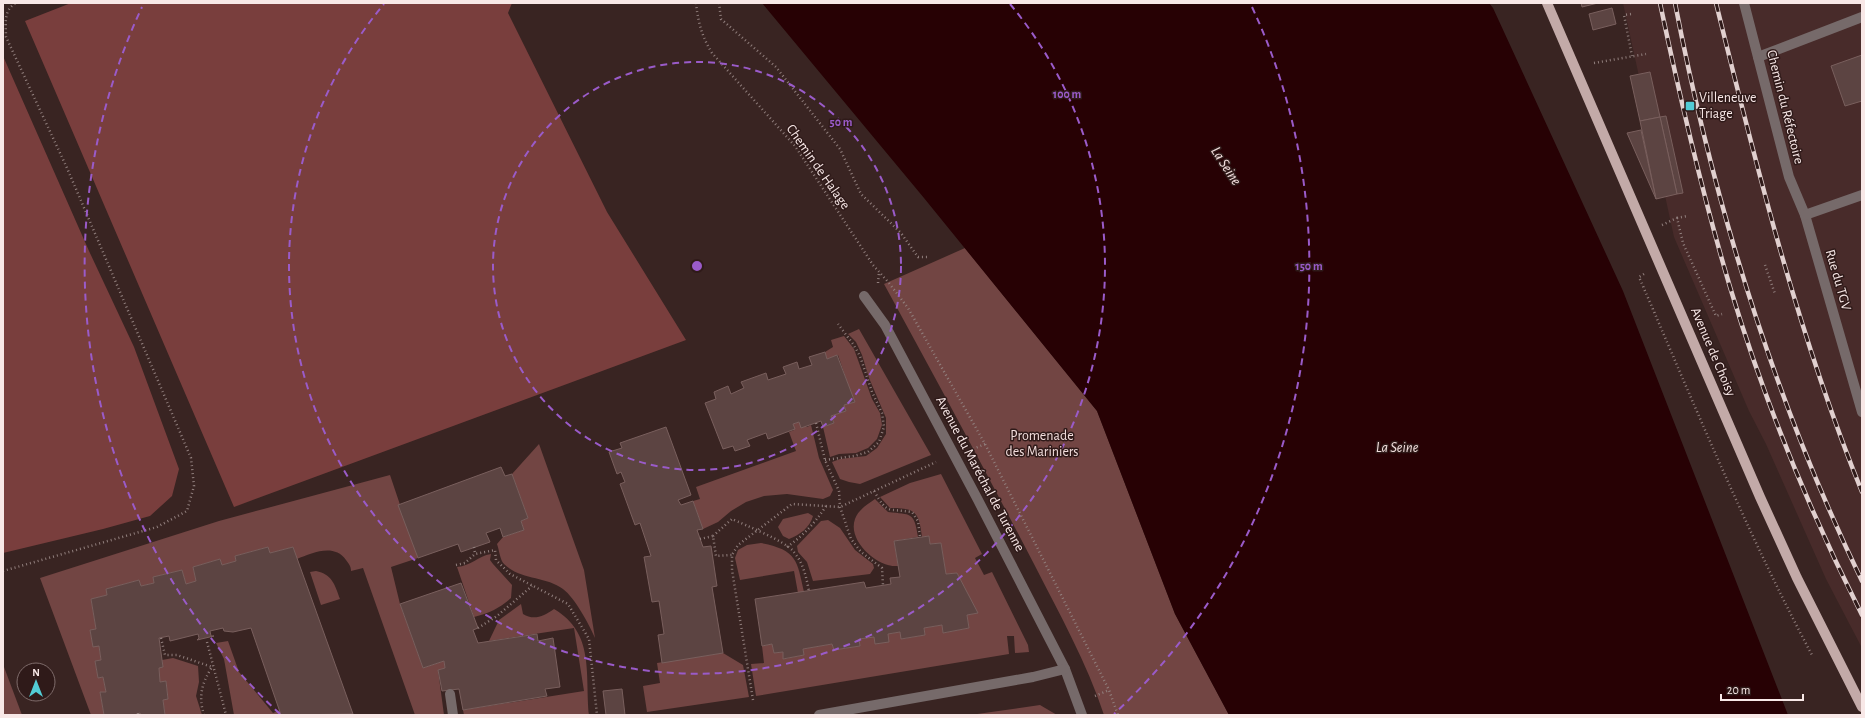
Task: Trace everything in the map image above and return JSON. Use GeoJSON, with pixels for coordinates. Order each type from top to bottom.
{"type":"FeatureCollection","features":[{"type":"Feature","properties":{"kind":"main road","name":"Avenue de Choisy"},"geometry":{"type":"LineString","coordinates":[[1547,3],[1760,497],[1800,585],[1862,707]]}},
{"type":"Feature","properties":{"kind":"street","name":"Chemin du Réfectoire"},"geometry":{"type":"LineString","coordinates":[[1744,3],[1789,177],[1805,215]]}},
{"type":"Feature","properties":{"kind":"street"},"geometry":{"type":"LineString","coordinates":[[1758,56],[1862,17]]}},
{"type":"Feature","properties":{"kind":"street"},"geometry":{"type":"LineString","coordinates":[[1805,215],[1862,195]]}},
{"type":"Feature","properties":{"kind":"street","name":"Rue du TGV"},"geometry":{"type":"LineString","coordinates":[[1805,215],[1862,412]]}},
{"type":"Feature","properties":{"kind":"street","name":"Avenue du Maréchal de Turenne"},"geometry":{"type":"LineString","coordinates":[[864,296],[886,325],[975,493],[1064,669],[1082,715]]}},
{"type":"Feature","properties":{"kind":"street"},"geometry":{"type":"LineString","coordinates":[[818,715],[1064,669]]}},
{"type":"Feature","properties":{"kind":"street"},"geometry":{"type":"LineString","coordinates":[[450,694],[453,715]]}},
{"type":"Feature","properties":{"kind":"path"},"geometry":{"type":"LineString","coordinates":[[3,571],[157,527],[187,512],[194,486],[191,458],[68,168],[6,37],[5,15],[11,6],[16,3]]}},
{"type":"Feature","properties":{"kind":"path","name":"Chemin de Halage"},"geometry":{"type":"LineString","coordinates":[[696,3],[697,15],[704,40],[712,53],[795,146],[873,265],[908,308],[985,444],[1109,690],[1118,715]]}},
{"type":"Feature","properties":{"kind":"path"},"geometry":{"type":"LineString","coordinates":[[719,3],[721,19],[776,66],[840,149],[861,194],[901,232],[918,257],[927,257]]}},
{"type":"Feature","properties":{"kind":"path"},"geometry":{"type":"LineString","coordinates":[[1631,14],[1624,15],[1632,56]]}},
{"type":"Feature","properties":{"kind":"path"},"geometry":{"type":"LineString","coordinates":[[1576,70],[1598,61],[1646,54]]}},
{"type":"Feature","properties":{"kind":"path"},"geometry":{"type":"LineString","coordinates":[[1668,222],[1687,216]]}},
{"type":"Feature","properties":{"kind":"path"},"geometry":{"type":"LineString","coordinates":[[1677,218],[1683,243],[1716,316],[1722,314]]}},
{"type":"Feature","properties":{"kind":"path"},"geometry":{"type":"LineString","coordinates":[[1765,265],[1775,294]]}},
{"type":"Feature","properties":{"kind":"path"},"geometry":{"type":"LineString","coordinates":[[826,460],[854,456],[868,452],[879,442],[884,427],[882,413],[872,392],[860,356],[838,324]]}},
{"type":"Feature","properties":{"kind":"path"},"geometry":{"type":"LineString","coordinates":[[816,424],[826,460],[839,491],[840,507],[851,539],[862,552],[882,568],[883,585]]}},
{"type":"Feature","properties":{"kind":"path"},"geometry":{"type":"LineString","coordinates":[[753,700],[732,555],[738,545],[792,504],[840,507],[921,470]]}},
{"type":"Feature","properties":{"kind":"path"},"geometry":{"type":"LineString","coordinates":[[874,491],[883,506],[890,510],[912,512],[918,521],[920,537]]}},
{"type":"Feature","properties":{"kind":"path"},"geometry":{"type":"LineString","coordinates":[[787,547],[801,538],[814,525],[826,506]]}},
{"type":"Feature","properties":{"kind":"path"},"geometry":{"type":"LineString","coordinates":[[700,539],[713,536],[732,519],[757,530],[792,550],[805,570],[809,591]]}},
{"type":"Feature","properties":{"kind":"path"},"geometry":{"type":"LineString","coordinates":[[713,536],[716,556],[732,555]]}},
{"type":"Feature","properties":{"kind":"path"},"geometry":{"type":"LineString","coordinates":[[474,547],[475,554]]}},
{"type":"Feature","properties":{"kind":"path"},"geometry":{"type":"LineString","coordinates":[[456,565],[465,563],[475,554],[495,550],[496,560],[510,574],[568,604],[588,639],[596,715]]}},
{"type":"Feature","properties":{"kind":"path"},"geometry":{"type":"LineString","coordinates":[[478,628],[497,616],[532,586]]}},
{"type":"Feature","properties":{"kind":"path"},"geometry":{"type":"LineString","coordinates":[[161,638],[165,655],[177,655],[212,667]]}},
{"type":"Feature","properties":{"kind":"path"},"geometry":{"type":"LineString","coordinates":[[207,642],[212,667],[226,715]]}},
{"type":"Feature","properties":{"kind":"path"},"geometry":{"type":"LineString","coordinates":[[204,715],[200,694],[204,680],[212,667]]}},
{"type":"Feature","properties":{"kind":"shaded area"},"geometry":{"type":"Polygon","coordinates":[[[71,3],[512,3],[508,13],[607,212],[686,340],[234,507],[25,21],[71,3]]]}},
{"type":"Feature","properties":{"kind":"shaded area"},"geometry":{"type":"Polygon","coordinates":[[[1623,3],[1862,3],[1862,648],[1826,579],[1766,444],[1749,411],[1674,237],[1623,3]]]}},
{"type":"Feature","properties":{"kind":"shaded area"},"geometry":{"type":"Polygon","coordinates":[[[3,56],[89,251],[134,347],[179,469],[172,496],[150,516],[3,553],[3,56]]]}},
{"type":"Feature","properties":{"kind":"green space","name":"Promenade des Mariniers"},"geometry":{"type":"Polygon","coordinates":[[[965,248],[1097,411],[1175,614],[1229,715],[1104,715],[1081,657],[1063,620],[884,284],[965,248]]]}},
{"type":"Feature","properties":{"kind":"green space"},"geometry":{"type":"Polygon","coordinates":[[[859,329],[931,455],[860,484],[840,479],[832,462],[840,459],[866,456],[877,448],[886,434],[886,418],[869,378],[862,355],[856,342],[848,334],[859,329]]]}},
{"type":"Feature","properties":{"kind":"green space"},"geometry":{"type":"Polygon","coordinates":[[[844,336],[854,349],[872,399],[880,413],[882,425],[877,439],[868,448],[856,453],[839,454],[830,457],[823,427],[834,423],[831,416],[846,411],[844,405],[854,402],[838,355],[827,359],[825,352],[833,347],[831,340],[844,336]]]}},
{"type":"Feature","properties":{"kind":"green space"},"geometry":{"type":"Polygon","coordinates":[[[799,422],[807,427],[811,425],[819,458],[833,490],[830,496],[823,499],[787,494],[764,496],[746,502],[731,511],[718,522],[703,529],[693,501],[700,499],[696,487],[796,451],[789,432],[794,430],[793,424],[799,422]]]}},
{"type":"Feature","properties":{"kind":"green space"},"geometry":{"type":"Polygon","coordinates":[[[539,444],[584,570],[595,638],[577,605],[568,593],[549,582],[525,576],[510,569],[504,564],[497,544],[503,537],[524,530],[521,521],[528,518],[512,474],[539,444]]]}},
{"type":"Feature","properties":{"kind":"green space"},"geometry":{"type":"Polygon","coordinates":[[[941,474],[982,554],[975,558],[984,575],[992,572],[1028,645],[1029,652],[1015,653],[1014,636],[1007,636],[1009,654],[756,696],[751,664],[764,663],[762,646],[772,644],[774,653],[783,652],[784,659],[804,655],[803,649],[832,644],[834,650],[860,646],[859,639],[900,632],[902,639],[925,635],[924,628],[942,625],[943,633],[969,628],[967,615],[977,613],[957,573],[946,574],[941,543],[930,544],[929,536],[922,537],[917,516],[914,513],[910,510],[890,508],[880,497],[910,483],[941,474]]]}},
{"type":"Feature","properties":{"kind":"green space"},"geometry":{"type":"Polygon","coordinates":[[[390,475],[418,558],[391,567],[400,604],[423,668],[444,661],[445,668],[438,670],[444,715],[415,715],[363,568],[351,571],[346,560],[335,552],[316,552],[297,559],[293,547],[270,553],[268,547],[235,556],[236,561],[222,565],[220,559],[193,567],[196,581],[186,584],[182,570],[153,577],[154,583],[141,586],[139,580],[106,589],[107,595],[91,599],[96,629],[90,630],[93,646],[99,646],[101,660],[95,661],[98,678],[103,677],[106,692],[100,692],[104,715],[91,715],[40,578],[219,521],[390,475]]]}},
{"type":"Feature","properties":{"kind":"green space"},"geometry":{"type":"Polygon","coordinates":[[[875,499],[888,512],[907,514],[913,518],[915,523],[918,537],[894,541],[898,566],[882,563],[873,558],[866,552],[856,536],[854,527],[856,516],[875,499]]]}},
{"type":"Feature","properties":{"kind":"green space"},"geometry":{"type":"Polygon","coordinates":[[[808,513],[813,516],[810,524],[804,530],[789,539],[783,536],[778,527],[783,519],[808,513]]]}},
{"type":"Feature","properties":{"kind":"green space"},"geometry":{"type":"Polygon","coordinates":[[[828,520],[840,528],[855,550],[873,564],[874,568],[870,574],[813,581],[807,562],[798,552],[797,546],[821,521],[828,520]]]}},
{"type":"Feature","properties":{"kind":"green space"},"geometry":{"type":"Polygon","coordinates":[[[761,543],[782,549],[789,553],[797,564],[804,592],[798,593],[794,571],[740,580],[735,558],[738,550],[747,545],[761,543]]]}},
{"type":"Feature","properties":{"kind":"green space"},"geometry":{"type":"Polygon","coordinates":[[[491,554],[490,560],[512,585],[511,598],[494,610],[474,617],[457,567],[466,565],[491,554]]]}},
{"type":"Feature","properties":{"kind":"green space"},"geometry":{"type":"Polygon","coordinates":[[[316,571],[329,577],[340,599],[321,605],[310,572],[316,571]]]}},
{"type":"Feature","properties":{"kind":"green space"},"geometry":{"type":"Polygon","coordinates":[[[521,604],[523,614],[531,617],[543,616],[554,609],[567,619],[576,630],[582,642],[585,656],[589,715],[464,715],[463,710],[584,691],[574,628],[489,641],[499,620],[521,604]]]}},
{"type":"Feature","properties":{"kind":"green space"},"geometry":{"type":"Polygon","coordinates":[[[228,641],[239,672],[273,713],[280,710],[281,715],[234,715],[224,659],[216,643],[228,641]]]}},
{"type":"Feature","properties":{"kind":"green space"},"geometry":{"type":"Polygon","coordinates":[[[723,653],[743,665],[749,697],[647,712],[643,686],[660,683],[657,663],[723,653]]]}},
{"type":"Feature","properties":{"kind":"green space"},"geometry":{"type":"Polygon","coordinates":[[[173,658],[198,666],[199,682],[196,696],[202,715],[163,715],[165,714],[163,700],[168,698],[166,681],[160,682],[159,668],[163,667],[162,660],[173,658]]]}},
{"type":"Feature","properties":{"kind":"green space"},"geometry":{"type":"Polygon","coordinates":[[[3,666],[22,715],[3,715],[3,666]]]}},
{"type":"Feature","properties":{"kind":"green space"},"geometry":{"type":"Polygon","coordinates":[[[1040,705],[1057,715],[970,715],[1040,705]]]}},
{"type":"Feature","properties":{"kind":"water","name":"La Seine"},"geometry":{"type":"Polygon","coordinates":[[[762,3],[1489,3],[1493,8],[1623,291],[1788,715],[1229,715],[1175,614],[1097,411],[924,198],[762,3]]]}},
{"type":"Feature","properties":{"kind":"building"},"geometry":{"type":"Polygon","coordinates":[[[1581,3],[1598,3],[1582,7],[1581,3]]]}},
{"type":"Feature","properties":{"kind":"building"},"geometry":{"type":"Polygon","coordinates":[[[1612,8],[1616,24],[1593,30],[1589,14],[1612,8]]]}},
{"type":"Feature","properties":{"kind":"building"},"geometry":{"type":"Polygon","coordinates":[[[1862,55],[1862,101],[1845,106],[1831,66],[1862,55]]]}},
{"type":"Feature","properties":{"kind":"building","name":"Villeneuve Triage"},"geometry":{"type":"Polygon","coordinates":[[[1650,72],[1660,117],[1640,121],[1630,76],[1650,72]]]}},
{"type":"Feature","properties":{"kind":"building"},"geometry":{"type":"Polygon","coordinates":[[[1666,116],[1683,193],[1677,194],[1660,117],[1666,116]]]}},
{"type":"Feature","properties":{"kind":"building"},"geometry":{"type":"Polygon","coordinates":[[[1660,117],[1677,194],[1656,199],[1640,121],[1660,117]]]}},
{"type":"Feature","properties":{"kind":"building"},"geometry":{"type":"Polygon","coordinates":[[[1641,130],[1656,199],[1627,133],[1641,130]]]}},
{"type":"Feature","properties":{"kind":"building"},"geometry":{"type":"Polygon","coordinates":[[[825,352],[827,359],[837,355],[855,402],[844,405],[846,411],[831,416],[834,423],[823,427],[821,421],[801,428],[799,422],[793,424],[795,429],[768,439],[766,433],[747,440],[750,446],[735,451],[733,446],[723,449],[705,403],[716,399],[714,392],[728,386],[731,394],[744,388],[741,382],[766,373],[768,380],[786,374],[783,367],[797,362],[799,369],[812,365],[809,357],[825,352]]]}},
{"type":"Feature","properties":{"kind":"building"},"geometry":{"type":"Polygon","coordinates":[[[666,427],[691,495],[678,500],[681,505],[693,501],[703,529],[697,530],[703,547],[711,546],[717,586],[712,587],[723,653],[662,663],[658,635],[664,634],[659,601],[652,602],[644,557],[651,556],[640,523],[635,525],[620,484],[625,482],[621,472],[617,474],[609,452],[622,448],[620,443],[666,427]]]}},
{"type":"Feature","properties":{"kind":"building"},"geometry":{"type":"Polygon","coordinates":[[[501,467],[505,476],[512,474],[528,518],[521,521],[524,530],[503,537],[500,528],[486,533],[490,542],[461,552],[458,544],[418,558],[398,505],[501,467]]]}},
{"type":"Feature","properties":{"kind":"building"},"geometry":{"type":"Polygon","coordinates":[[[929,536],[930,544],[941,543],[946,574],[957,573],[978,613],[967,615],[969,628],[943,633],[942,625],[924,628],[925,635],[901,639],[900,632],[888,634],[889,642],[875,644],[874,637],[859,639],[860,646],[834,650],[832,644],[803,649],[804,655],[783,659],[783,652],[774,653],[772,644],[762,646],[755,599],[864,582],[866,588],[891,584],[890,578],[900,577],[894,541],[929,536]]]}},
{"type":"Feature","properties":{"kind":"building"},"geometry":{"type":"Polygon","coordinates":[[[268,547],[270,553],[293,547],[353,714],[281,715],[251,628],[233,632],[224,631],[223,628],[210,631],[211,636],[214,636],[197,640],[199,638],[198,634],[170,641],[169,636],[159,638],[163,667],[159,668],[160,682],[166,681],[168,699],[163,700],[165,715],[141,715],[140,713],[135,715],[104,715],[100,692],[106,692],[103,677],[98,678],[95,661],[101,660],[99,646],[93,647],[90,630],[96,629],[91,599],[107,595],[106,589],[139,580],[141,586],[154,583],[153,577],[182,570],[186,584],[196,581],[193,567],[220,559],[222,565],[236,561],[235,556],[268,547]]]}},
{"type":"Feature","properties":{"kind":"building"},"geometry":{"type":"Polygon","coordinates":[[[461,583],[478,628],[473,630],[478,643],[537,634],[538,641],[553,638],[560,687],[545,689],[547,696],[463,710],[459,689],[442,691],[438,670],[445,668],[444,661],[423,668],[400,604],[461,583]]]}},
{"type":"Feature","properties":{"kind":"building"},"geometry":{"type":"Polygon","coordinates":[[[622,689],[625,715],[606,715],[603,691],[622,689]]]}},
{"type":"Feature","properties":{"kind":"railway"},"geometry":{"type":"LineString","coordinates":[[1660,3],[1701,181],[1743,329],[1773,413],[1806,495],[1862,615]]}},
{"type":"Feature","properties":{"kind":"railway"},"geometry":{"type":"LineString","coordinates":[[1675,3],[1708,152],[1728,226],[1750,298],[1774,370],[1801,441],[1830,512],[1862,581]]}},
{"type":"Feature","properties":{"kind":"railway"},"geometry":{"type":"LineString","coordinates":[[1716,3],[1763,189],[1798,312],[1839,432],[1862,492]]}},
{"type":"Feature","properties":{"kind":"place","name":"Villeneuve Triage"},"geometry":{"type":"Point","coordinates":[1690,106]}}]}
